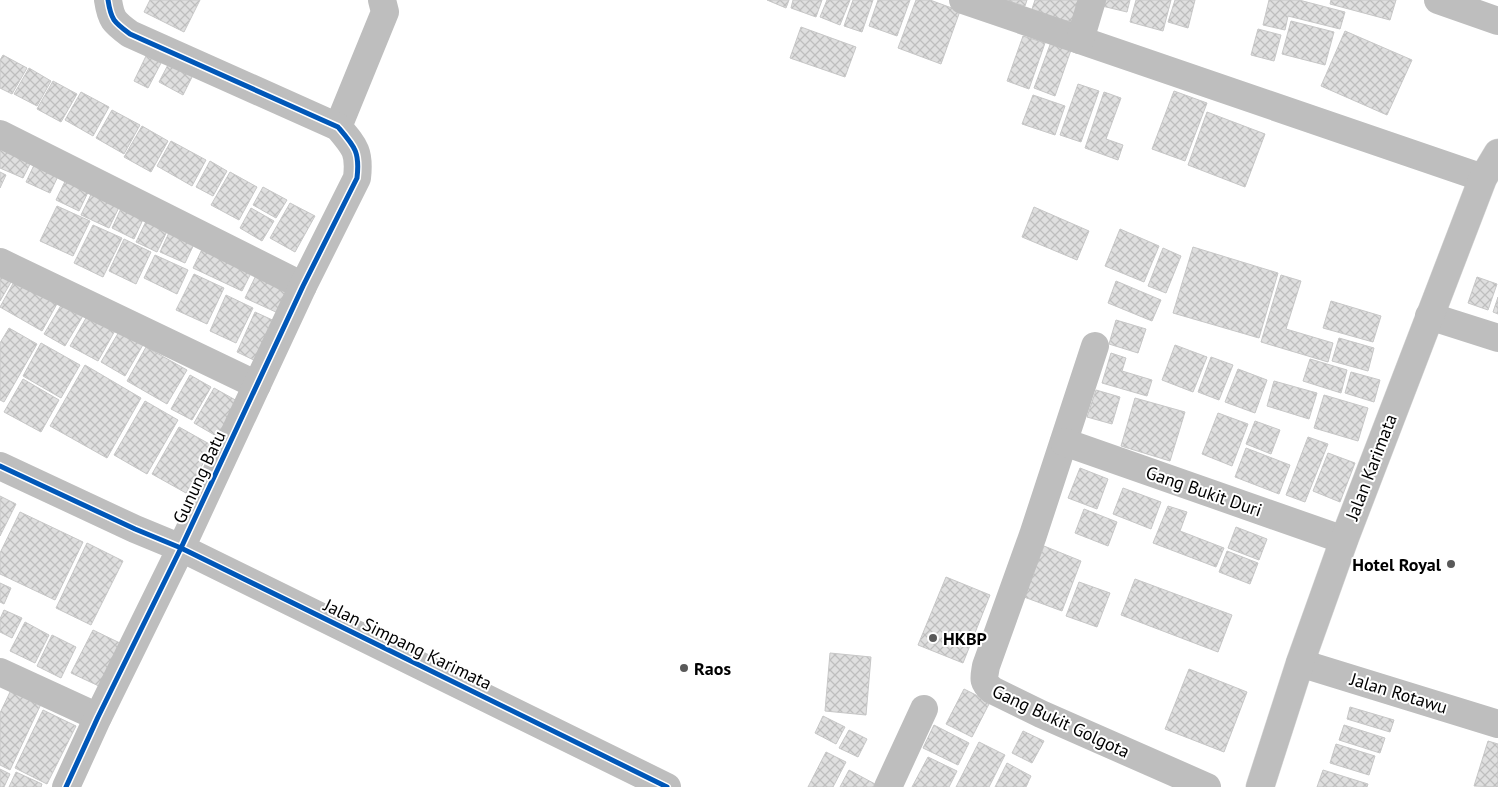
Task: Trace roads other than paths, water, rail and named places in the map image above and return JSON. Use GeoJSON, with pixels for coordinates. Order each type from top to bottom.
{"type":"FeatureCollection","features":[{"type":"Feature","properties":{"kind":"street"},"geometry":{"type":"LineString","coordinates":[[108,0],[110,16],[114,22],[130,34],[338,128],[384,12],[382,0]]}},
{"type":"Feature","properties":{"kind":"street"},"geometry":{"type":"LineString","coordinates":[[964,0],[1483,178]]}},
{"type":"Feature","properties":{"kind":"street"},"geometry":{"type":"LineString","coordinates":[[1080,40],[1092,0]]}},
{"type":"Feature","properties":{"kind":"street"},"geometry":{"type":"LineString","coordinates":[[1438,0],[1498,21]]}},
{"type":"Feature","properties":{"kind":"street","name":"Gunung Batu"},"geometry":{"type":"LineString","coordinates":[[66,787],[98,717],[181,548],[303,286],[357,178],[359,164],[355,147],[338,128]]}},
{"type":"Feature","properties":{"kind":"street"},"geometry":{"type":"LineString","coordinates":[[0,134],[303,286]]}},
{"type":"Feature","properties":{"kind":"street","name":"Jalan Karimata"},"geometry":{"type":"LineString","coordinates":[[1260,787],[1300,663],[1344,540],[1483,178],[1498,153]]}},
{"type":"Feature","properties":{"kind":"street"},"geometry":{"type":"LineString","coordinates":[[0,262],[257,385]]}},
{"type":"Feature","properties":{"kind":"street"},"geometry":{"type":"LineString","coordinates":[[1429,316],[1498,338]]}},
{"type":"Feature","properties":{"kind":"street"},"geometry":{"type":"LineString","coordinates":[[1064,442],[1095,346]]}},
{"type":"Feature","properties":{"kind":"street","name":"Gang Bukit Duri"},"geometry":{"type":"LineString","coordinates":[[1064,442],[1344,540]]}},
{"type":"Feature","properties":{"kind":"street","name":"Gang Bukit Golgota"},"geometry":{"type":"LineString","coordinates":[[1064,442],[986,666],[985,685],[1041,714],[1207,787]]}},
{"type":"Feature","properties":{"kind":"street","name":"Jalan Simpang Karimata"},"geometry":{"type":"LineString","coordinates":[[0,466],[181,548],[667,787]]}},
{"type":"Feature","properties":{"kind":"street","name":"Jalan Rotawu"},"geometry":{"type":"LineString","coordinates":[[1300,663],[1498,724]]}},
{"type":"Feature","properties":{"kind":"street"},"geometry":{"type":"LineString","coordinates":[[0,672],[98,717]]}},
{"type":"Feature","properties":{"kind":"street"},"geometry":{"type":"LineString","coordinates":[[888,787],[924,709]]}},
{"type":"Feature","properties":{"kind":"place","name":"Hotel Royal"},"geometry":{"type":"Point","coordinates":[1451,564]}},
{"type":"Feature","properties":{"kind":"place","name":"HKBP"},"geometry":{"type":"Point","coordinates":[933,638]}},
{"type":"Feature","properties":{"kind":"place","name":"Raos"},"geometry":{"type":"Point","coordinates":[684,668]}}]}
